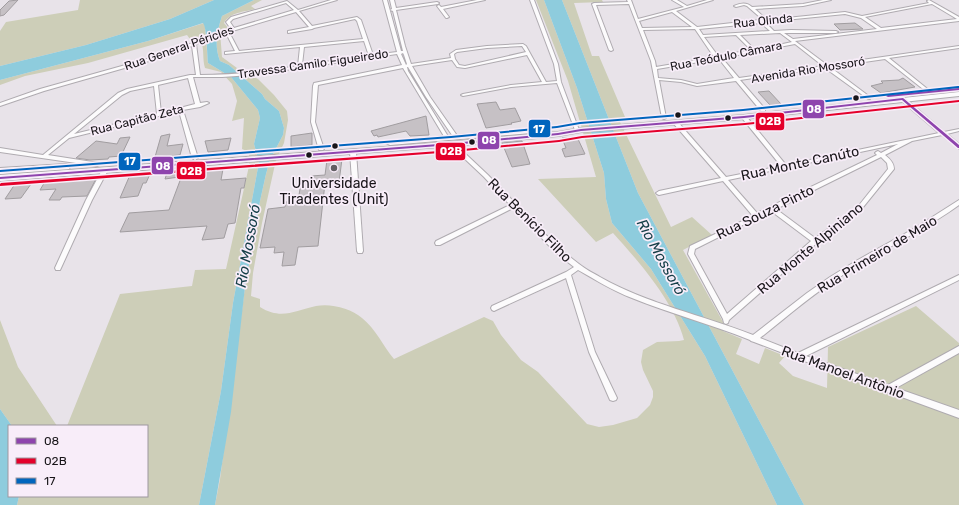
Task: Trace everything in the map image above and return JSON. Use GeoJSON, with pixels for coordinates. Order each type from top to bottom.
{"type":"FeatureCollection","features":[{"type":"Feature","properties":{"kind":"main road"},"geometry":{"type":"LineString","coordinates":[[620,125],[664,118],[817,106],[959,89]]}},
{"type":"Feature","properties":{"kind":"main road"},"geometry":{"type":"LineString","coordinates":[[0,171],[97,164],[145,164],[353,152],[456,137],[744,117],[868,98],[959,94]]}},
{"type":"Feature","properties":{"kind":"main road"},"geometry":{"type":"LineString","coordinates":[[284,155],[321,149],[452,144],[558,134],[578,129]]}},
{"type":"Feature","properties":{"kind":"main road"},"geometry":{"type":"LineString","coordinates":[[0,178],[105,170],[195,158],[248,158]]}},
{"type":"Feature","properties":{"kind":"street","name":"Rua General Péricles"},"geometry":{"type":"LineString","coordinates":[[0,105],[49,88],[159,57],[233,29],[335,0]]}},
{"type":"Feature","properties":{"kind":"street"},"geometry":{"type":"LineString","coordinates":[[385,0],[399,53],[404,66],[413,85],[447,138]]}},
{"type":"Feature","properties":{"kind":"street"},"geometry":{"type":"LineString","coordinates":[[392,0],[405,52],[410,65],[438,112],[456,137]]}},
{"type":"Feature","properties":{"kind":"street"},"geometry":{"type":"LineString","coordinates":[[441,8],[471,1],[483,0]]}},
{"type":"Feature","properties":{"kind":"street"},"geometry":{"type":"LineString","coordinates":[[532,0],[556,64],[559,82],[578,129]]}},
{"type":"Feature","properties":{"kind":"street"},"geometry":{"type":"LineString","coordinates":[[674,0],[687,7]]}},
{"type":"Feature","properties":{"kind":"street"},"geometry":{"type":"LineString","coordinates":[[637,20],[711,0]]}},
{"type":"Feature","properties":{"kind":"street"},"geometry":{"type":"LineString","coordinates":[[752,8],[803,4],[829,0]]}},
{"type":"Feature","properties":{"kind":"street"},"geometry":{"type":"LineString","coordinates":[[927,0],[959,20]]}},
{"type":"Feature","properties":{"kind":"street"},"geometry":{"type":"LineString","coordinates":[[611,50],[594,4],[629,1],[655,68],[664,118]]}},
{"type":"Feature","properties":{"kind":"street"},"geometry":{"type":"LineString","coordinates":[[233,29],[228,22],[232,18],[287,2],[298,10],[312,28]]}},
{"type":"Feature","properties":{"kind":"street"},"geometry":{"type":"LineString","coordinates":[[388,11],[436,2],[447,17]]}},
{"type":"Feature","properties":{"kind":"street"},"geometry":{"type":"LineString","coordinates":[[861,17],[932,3]]}},
{"type":"Feature","properties":{"kind":"street"},"geometry":{"type":"LineString","coordinates":[[736,6],[744,4],[752,8],[773,32]]}},
{"type":"Feature","properties":{"kind":"street"},"geometry":{"type":"LineString","coordinates":[[674,11],[696,28],[763,110]]}},
{"type":"Feature","properties":{"kind":"street","name":"Rua Olinda"},"geometry":{"type":"LineString","coordinates":[[641,29],[696,28],[763,20],[845,13],[861,17],[881,30]]}},
{"type":"Feature","properties":{"kind":"street"},"geometry":{"type":"LineString","coordinates":[[289,32],[356,18],[359,19],[371,56]]}},
{"type":"Feature","properties":{"kind":"street"},"geometry":{"type":"LineString","coordinates":[[702,36],[811,30],[849,33],[959,20]]}},
{"type":"Feature","properties":{"kind":"street"},"geometry":{"type":"LineString","coordinates":[[227,32],[238,52]]}},
{"type":"Feature","properties":{"kind":"street"},"geometry":{"type":"LineString","coordinates":[[782,32],[829,66],[868,98]]}},
{"type":"Feature","properties":{"kind":"street","name":"Rua Teódulo Câmara"},"geometry":{"type":"LineString","coordinates":[[655,68],[719,58],[795,41],[849,33]]}},
{"type":"Feature","properties":{"kind":"street"},"geometry":{"type":"LineString","coordinates":[[737,34],[754,51]]}},
{"type":"Feature","properties":{"kind":"street"},"geometry":{"type":"LineString","coordinates":[[226,53],[365,40]]}},
{"type":"Feature","properties":{"kind":"street"},"geometry":{"type":"LineString","coordinates":[[196,43],[198,75]]}},
{"type":"Feature","properties":{"kind":"street"},"geometry":{"type":"LineString","coordinates":[[528,53],[462,67],[458,66],[453,59],[452,54],[456,51],[487,46],[522,45],[528,53],[544,83]]}},
{"type":"Feature","properties":{"kind":"street"},"geometry":{"type":"LineString","coordinates":[[300,66],[302,46]]}},
{"type":"Feature","properties":{"kind":"street","name":"Avenida Rio Mossoró"},"geometry":{"type":"LineString","coordinates":[[657,79],[681,81],[697,85],[959,47]]}},
{"type":"Feature","properties":{"kind":"street","name":"Travessa Camilo Figueiredo"},"geometry":{"type":"LineString","coordinates":[[67,137],[120,94],[156,84],[190,76],[251,74],[405,52]]}},
{"type":"Feature","properties":{"kind":"street"},"geometry":{"type":"LineString","coordinates":[[886,58],[928,92]]}},
{"type":"Feature","properties":{"kind":"street"},"geometry":{"type":"LineString","coordinates":[[321,149],[313,122],[316,84],[404,66],[453,59]]}},
{"type":"Feature","properties":{"kind":"street"},"geometry":{"type":"LineString","coordinates":[[190,76],[198,106]]}},
{"type":"Feature","properties":{"kind":"street"},"geometry":{"type":"LineString","coordinates":[[463,95],[511,86],[559,82]]}},
{"type":"Feature","properties":{"kind":"street"},"geometry":{"type":"LineString","coordinates":[[413,85],[420,83]]}},
{"type":"Feature","properties":{"kind":"street"},"geometry":{"type":"LineString","coordinates":[[156,84],[159,115]]}},
{"type":"Feature","properties":{"kind":"street"},"geometry":{"type":"LineString","coordinates":[[901,97],[959,147]]}},
{"type":"Feature","properties":{"kind":"street","name":"Rua Capitão Zeta"},"geometry":{"type":"LineString","coordinates":[[67,137],[207,104]]}},
{"type":"Feature","properties":{"kind":"street"},"geometry":{"type":"LineString","coordinates":[[181,110],[195,158]]}},
{"type":"Feature","properties":{"kind":"street"},"geometry":{"type":"LineString","coordinates":[[431,114],[438,112]]}},
{"type":"Feature","properties":{"kind":"street"},"geometry":{"type":"LineString","coordinates":[[744,117],[784,166]]}},
{"type":"Feature","properties":{"kind":"street"},"geometry":{"type":"LineString","coordinates":[[675,122],[756,216]]}},
{"type":"Feature","properties":{"kind":"street"},"geometry":{"type":"LineString","coordinates":[[942,133],[959,130]]}},
{"type":"Feature","properties":{"kind":"street","name":"Rua Monte Canúto"},"geometry":{"type":"LineString","coordinates":[[659,193],[942,133]]}},
{"type":"Feature","properties":{"kind":"street"},"geometry":{"type":"LineString","coordinates":[[44,156],[67,137]]}},
{"type":"Feature","properties":{"kind":"street","name":"Rua Souza Pinto"},"geometry":{"type":"LineString","coordinates":[[726,319],[691,254],[691,251],[696,245],[911,140]]}},
{"type":"Feature","properties":{"kind":"street","name":"Rua Benício Filho"},"geometry":{"type":"LineString","coordinates":[[452,144],[515,205],[557,250],[578,267],[609,286],[632,296],[670,310],[728,328]]}},
{"type":"Feature","properties":{"kind":"street","name":"Rua Monte Alpiniano"},"geometry":{"type":"LineString","coordinates":[[726,319],[815,241],[858,210],[891,169],[892,165],[890,161],[871,148]]}},
{"type":"Feature","properties":{"kind":"street"},"geometry":{"type":"LineString","coordinates":[[0,150],[97,164]]}},
{"type":"Feature","properties":{"kind":"street"},"geometry":{"type":"LineString","coordinates":[[353,152],[360,251]]}},
{"type":"Feature","properties":{"kind":"street"},"geometry":{"type":"LineString","coordinates":[[58,268],[89,200],[105,170]]}},
{"type":"Feature","properties":{"kind":"street","name":"Rua Primeiro de Maio"},"geometry":{"type":"LineString","coordinates":[[943,214],[959,202]]}},
{"type":"Feature","properties":{"kind":"street"},"geometry":{"type":"LineString","coordinates":[[438,243],[515,205]]}},
{"type":"Feature","properties":{"kind":"street","name":"Rua Primeiro de Maio"},"geometry":{"type":"LineString","coordinates":[[753,339],[842,272],[943,214],[959,207]]}},
{"type":"Feature","properties":{"kind":"street"},"geometry":{"type":"LineString","coordinates":[[772,209],[815,241]]}},
{"type":"Feature","properties":{"kind":"street"},"geometry":{"type":"LineString","coordinates":[[494,308],[568,274],[578,267]]}},
{"type":"Feature","properties":{"kind":"street"},"geometry":{"type":"LineString","coordinates":[[568,274],[592,352],[614,398]]}},
{"type":"Feature","properties":{"kind":"street"},"geometry":{"type":"LineString","coordinates":[[798,356],[959,277]]}},
{"type":"Feature","properties":{"kind":"street"},"geometry":{"type":"LineString","coordinates":[[726,319],[728,328]]}},
{"type":"Feature","properties":{"kind":"street","name":"Rua Manoel Antônio"},"geometry":{"type":"LineString","coordinates":[[728,328],[798,356],[959,414]]}},
{"type":"Feature","properties":{"kind":"street"},"geometry":{"type":"LineString","coordinates":[[887,388],[959,349]]}},
{"type":"Feature","properties":{"kind":"green space"},"geometry":{"type":"Polygon","coordinates":[[[80,0],[214,0],[170,19],[86,45],[0,66],[0,31],[6,22],[78,10],[80,0]]]}},
{"type":"Feature","properties":{"kind":"green space"},"geometry":{"type":"Polygon","coordinates":[[[254,0],[262,0],[251,6],[255,9],[238,13],[227,19],[224,23],[229,29],[220,32],[222,57],[237,68],[258,79],[287,111],[288,120],[284,143],[276,160],[253,273],[251,296],[260,299],[260,307],[268,311],[281,314],[322,305],[340,307],[352,311],[367,322],[394,359],[484,317],[493,321],[501,335],[521,360],[538,372],[587,424],[599,427],[613,425],[637,418],[650,405],[653,397],[653,391],[643,370],[641,362],[643,350],[657,342],[684,340],[679,325],[664,297],[644,269],[613,233],[596,242],[538,179],[596,177],[568,81],[536,0],[544,0],[577,88],[604,173],[606,199],[612,223],[651,269],[705,356],[777,505],[215,505],[220,479],[245,287],[260,201],[270,160],[283,135],[284,128],[279,111],[229,65],[220,61],[218,55],[217,38],[222,16],[254,0]]]}},
{"type":"Feature","properties":{"kind":"green space"},"geometry":{"type":"Polygon","coordinates":[[[562,0],[602,0],[603,2],[574,3],[592,56],[599,56],[625,117],[620,122],[671,227],[692,217],[712,235],[683,250],[723,322],[723,331],[742,339],[736,354],[759,364],[765,348],[785,356],[779,363],[793,376],[827,388],[828,347],[916,306],[959,343],[959,505],[804,505],[638,193],[562,0]]]}},
{"type":"Feature","properties":{"kind":"green space"},"geometry":{"type":"Polygon","coordinates":[[[204,23],[208,63],[231,77],[258,110],[260,118],[254,144],[259,162],[233,303],[221,391],[199,505],[17,505],[19,497],[148,497],[148,425],[67,425],[120,294],[192,286],[195,270],[226,269],[249,166],[249,152],[242,149],[244,118],[232,121],[237,101],[232,84],[221,72],[205,68],[200,39],[192,42],[187,35],[88,63],[25,76],[0,85],[0,80],[148,41],[204,23]]]}},
{"type":"Feature","properties":{"kind":"green space"},"geometry":{"type":"Polygon","coordinates":[[[0,320],[18,367],[56,425],[11,425],[0,409],[0,320]]]}},
{"type":"Feature","properties":{"kind":"water","name":"Rio Mossoró"},"geometry":{"type":"Polygon","coordinates":[[[214,0],[254,0],[222,16],[217,38],[218,55],[220,61],[229,65],[279,111],[284,128],[283,135],[270,160],[260,201],[245,287],[231,412],[215,505],[199,505],[221,391],[233,303],[259,162],[254,144],[260,118],[258,110],[231,77],[208,63],[206,35],[203,23],[148,41],[0,80],[0,66],[86,45],[170,19],[214,0]]]}},
{"type":"Feature","properties":{"kind":"water","name":"Rio Mossoró"},"geometry":{"type":"Polygon","coordinates":[[[544,0],[562,0],[638,193],[804,505],[777,505],[705,356],[651,269],[612,223],[606,199],[604,173],[577,88],[544,0]]]}},
{"type":"Feature","properties":{"kind":"water"},"geometry":{"type":"Polygon","coordinates":[[[0,409],[11,425],[8,425],[8,497],[19,497],[17,505],[0,505],[0,409]]]}},
{"type":"Feature","properties":{"kind":"building"},"geometry":{"type":"Polygon","coordinates":[[[18,0],[4,15],[0,16],[0,10],[9,1],[18,0]]]}},
{"type":"Feature","properties":{"kind":"building"},"geometry":{"type":"Polygon","coordinates":[[[855,23],[863,29],[840,30],[834,24],[855,23]]]}},
{"type":"Feature","properties":{"kind":"building"},"geometry":{"type":"Polygon","coordinates":[[[903,78],[915,87],[881,93],[871,86],[883,83],[881,81],[899,80],[903,78]]]}},
{"type":"Feature","properties":{"kind":"building"},"geometry":{"type":"Polygon","coordinates":[[[769,91],[781,104],[770,105],[758,92],[769,91]]]}},
{"type":"Feature","properties":{"kind":"building"},"geometry":{"type":"Polygon","coordinates":[[[496,102],[500,110],[515,108],[521,121],[486,128],[477,104],[496,102]]]}},
{"type":"Feature","properties":{"kind":"building"},"geometry":{"type":"Polygon","coordinates":[[[426,116],[429,135],[410,136],[406,131],[378,137],[377,135],[374,136],[371,131],[426,116]]]}},
{"type":"Feature","properties":{"kind":"building"},"geometry":{"type":"Polygon","coordinates":[[[312,133],[312,145],[291,147],[291,136],[312,133]]]}},
{"type":"Feature","properties":{"kind":"building"},"geometry":{"type":"Polygon","coordinates":[[[170,134],[167,146],[183,144],[180,155],[155,157],[161,136],[170,134]]]}},
{"type":"Feature","properties":{"kind":"building"},"geometry":{"type":"Polygon","coordinates":[[[130,137],[121,156],[109,157],[108,159],[90,160],[76,158],[96,141],[117,144],[120,138],[130,137]]]}},
{"type":"Feature","properties":{"kind":"building"},"geometry":{"type":"Polygon","coordinates":[[[577,137],[585,154],[565,157],[562,149],[566,148],[562,138],[577,137]]]}},
{"type":"Feature","properties":{"kind":"building"},"geometry":{"type":"Polygon","coordinates":[[[231,138],[228,150],[208,152],[205,141],[231,138]]]}},
{"type":"Feature","properties":{"kind":"building"},"geometry":{"type":"Polygon","coordinates":[[[522,141],[530,164],[512,167],[502,143],[522,141]]]}},
{"type":"Feature","properties":{"kind":"building"},"geometry":{"type":"Polygon","coordinates":[[[342,159],[339,182],[325,183],[318,246],[298,247],[295,265],[282,266],[284,252],[274,253],[275,247],[260,248],[268,209],[285,207],[286,202],[298,201],[301,183],[310,182],[311,176],[325,175],[327,160],[342,159]]]}},
{"type":"Feature","properties":{"kind":"building"},"geometry":{"type":"Polygon","coordinates":[[[182,169],[179,177],[165,179],[168,170],[182,169]]]}},
{"type":"Feature","properties":{"kind":"building"},"geometry":{"type":"Polygon","coordinates":[[[223,169],[221,180],[246,178],[244,188],[241,188],[235,223],[228,224],[224,238],[202,240],[207,226],[120,232],[129,213],[169,210],[181,178],[196,176],[198,171],[223,169]]]}},
{"type":"Feature","properties":{"kind":"building"},"geometry":{"type":"Polygon","coordinates":[[[150,174],[146,183],[143,183],[138,196],[120,198],[130,175],[150,174]]]}},
{"type":"Feature","properties":{"kind":"building"},"geometry":{"type":"Polygon","coordinates":[[[98,175],[87,196],[62,197],[60,200],[49,200],[56,189],[40,190],[46,180],[98,175]]]}},
{"type":"Feature","properties":{"kind":"building"},"geometry":{"type":"Polygon","coordinates":[[[15,184],[31,184],[21,198],[5,199],[15,184]]]}},
{"type":"Feature","properties":{"kind":"transit line","name":"17"},"geometry":{"type":"LineString","coordinates":[[0,171],[451,137],[557,127],[580,123],[743,110],[958,87]]}},
{"type":"Feature","properties":{"kind":"transit line","name":"08"},"geometry":{"type":"LineString","coordinates":[[888,96],[959,89]]}},
{"type":"Feature","properties":{"kind":"transit line","name":"08"},"geometry":{"type":"LineString","coordinates":[[0,178],[452,144],[558,134],[581,130],[744,117],[903,99],[959,147]]}},
{"type":"Feature","properties":{"kind":"transit line","name":"02B"},"geometry":{"type":"LineString","coordinates":[[1,185],[453,151],[559,141],[582,137],[745,124],[959,101]]}},
{"type":"Feature","properties":{"kind":"place","name":"Universidade Tiradentes (Unit)"},"geometry":{"type":"Point","coordinates":[334,168]}}]}
